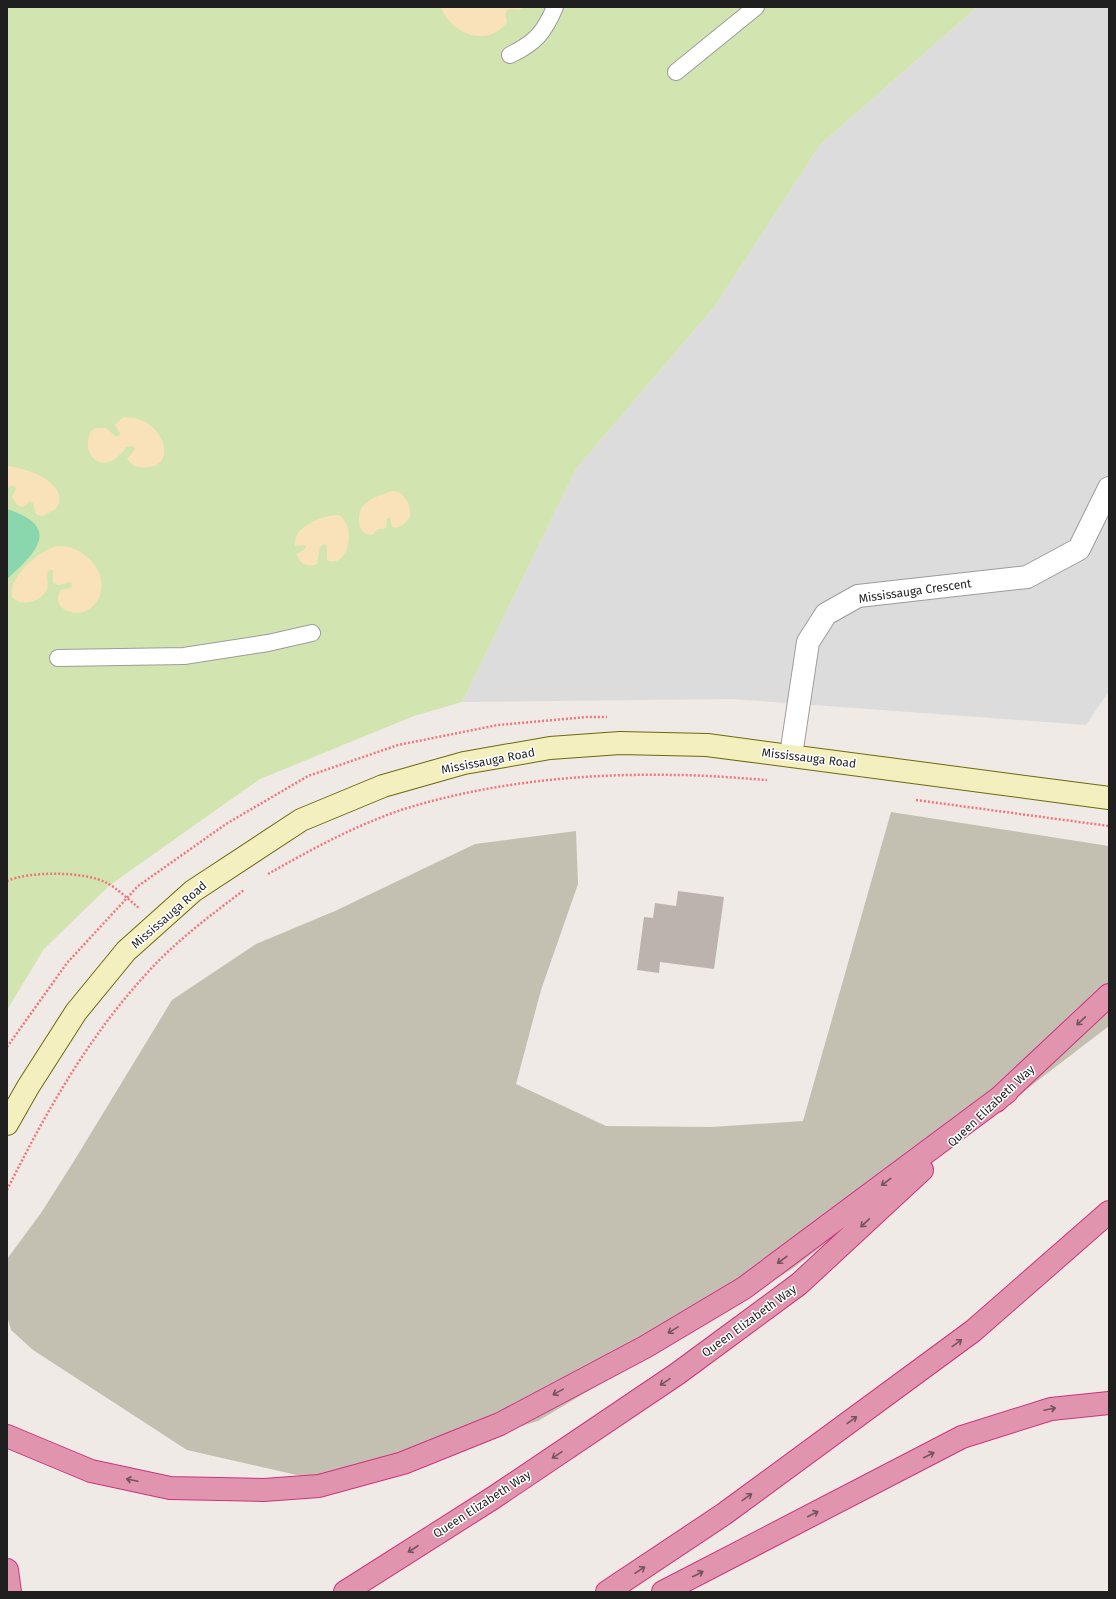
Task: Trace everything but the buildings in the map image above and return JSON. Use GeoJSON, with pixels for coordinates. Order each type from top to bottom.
{"type":"FeatureCollection","features":[{"type":"Feature","properties":{"kind":"highway","name":"Queen Elizabeth Way"},"geometry":{"type":"LineString","coordinates":[[345,1592],[493,1498],[677,1374],[799,1284],[1007,1092],[1109,994]]}},
{"type":"Feature","properties":{"kind":"highway"},"geometry":{"type":"LineString","coordinates":[[7,1436],[91,1471],[170,1488],[264,1490],[319,1486],[403,1463],[500,1424],[644,1347],[744,1288],[1007,1092]]}},
{"type":"Feature","properties":{"kind":"highway"},"geometry":{"type":"LineString","coordinates":[[608,1592],[724,1514],[972,1331],[1109,1212]]}},
{"type":"Feature","properties":{"kind":"highway"},"geometry":{"type":"LineString","coordinates":[[663,1592],[962,1437],[1051,1409],[1109,1403]]}},
{"type":"Feature","properties":{"kind":"highway"},"geometry":{"type":"LineString","coordinates":[[7,1570],[10,1592]]}},
{"type":"Feature","properties":{"kind":"main road","name":"Mississauga Road"},"geometry":{"type":"LineString","coordinates":[[7,1124],[28,1087],[76,1012],[126,951],[193,891],[301,820],[383,786],[464,763],[550,748],[620,743],[707,745],[1109,798]]}},
{"type":"Feature","properties":{"kind":"street","name":"Mississauga Crescent"},"geometry":{"type":"LineString","coordinates":[[792,755],[808,642],[826,614],[858,596],[1027,577],[1079,550],[1109,488]]}},
{"type":"Feature","properties":{"kind":"lane"},"geometry":{"type":"LineString","coordinates":[[510,55],[529,46],[542,34],[555,7]]}},
{"type":"Feature","properties":{"kind":"lane"},"geometry":{"type":"LineString","coordinates":[[676,72],[756,7]]}},
{"type":"Feature","properties":{"kind":"lane"},"geometry":{"type":"LineString","coordinates":[[58,658],[184,656],[268,643],[312,633]]}},
{"type":"Feature","properties":{"kind":"path"},"geometry":{"type":"LineString","coordinates":[[261,878],[338,836],[404,810],[486,788],[580,777],[676,774],[774,780]]}},
{"type":"Feature","properties":{"kind":"path"},"geometry":{"type":"LineString","coordinates":[[908,799],[1109,826]]}},
{"type":"Feature","properties":{"kind":"path"},"geometry":{"type":"LineString","coordinates":[[7,881],[44,873],[81,875],[107,882],[158,923]]}},
{"type":"Feature","properties":{"kind":"path"},"geometry":{"type":"LineString","coordinates":[[7,1190],[56,1096],[99,1031],[148,972],[196,927],[248,886]]}},
{"type":"Feature","properties":{"kind":"shaded area"},"geometry":{"type":"Polygon","coordinates":[[[977,7],[1109,7],[1109,691],[1086,725],[732,699],[462,702],[576,469],[715,306],[820,145],[977,7]]]}},
{"type":"Feature","properties":{"kind":"shaded area"},"geometry":{"type":"Polygon","coordinates":[[[891,812],[1109,846],[1109,1026],[792,1269],[538,1421],[336,1484],[187,1450],[33,1350],[11,1330],[7,1316],[7,1259],[41,1213],[172,1000],[256,944],[335,911],[475,844],[576,831],[578,884],[541,990],[516,1084],[606,1126],[711,1127],[803,1121],[891,812]]]}},
{"type":"Feature","properties":{"kind":"green space"},"geometry":{"type":"Polygon","coordinates":[[[7,7],[977,7],[820,145],[715,306],[576,469],[462,702],[414,716],[260,779],[110,885],[44,949],[7,1010],[7,7]]]}},
{"type":"Feature","properties":{"kind":"green space"},"geometry":{"type":"Polygon","coordinates":[[[7,509],[24,516],[34,524],[39,532],[39,541],[35,550],[7,579],[7,509]]]}},
{"type":"Feature","properties":{"kind":"sand"},"geometry":{"type":"Polygon","coordinates":[[[441,7],[525,7],[519,10],[509,9],[505,13],[507,22],[503,27],[496,32],[480,36],[464,32],[456,27],[445,15],[441,7]]]}},
{"type":"Feature","properties":{"kind":"sand"},"geometry":{"type":"Polygon","coordinates":[[[122,418],[137,419],[149,425],[158,434],[163,444],[164,455],[160,463],[150,467],[134,466],[127,459],[135,449],[133,446],[126,447],[118,457],[110,462],[103,463],[96,460],[91,455],[88,449],[88,440],[91,431],[96,428],[106,428],[116,437],[119,436],[120,433],[115,425],[122,418]]]}},
{"type":"Feature","properties":{"kind":"sand"},"geometry":{"type":"Polygon","coordinates":[[[7,466],[25,470],[45,478],[53,484],[58,492],[59,500],[56,509],[42,516],[36,514],[33,503],[30,501],[23,507],[17,505],[12,497],[16,489],[15,486],[10,486],[7,488],[7,466]]]}},
{"type":"Feature","properties":{"kind":"sand"},"geometry":{"type":"Polygon","coordinates":[[[392,491],[402,494],[409,506],[410,517],[398,527],[392,527],[390,518],[387,518],[386,528],[378,529],[372,535],[366,534],[359,525],[362,508],[370,500],[392,491]]]}},
{"type":"Feature","properties":{"kind":"sand"},"geometry":{"type":"Polygon","coordinates":[[[339,515],[345,521],[348,528],[348,546],[345,553],[340,559],[334,561],[327,560],[327,546],[324,544],[320,547],[317,564],[310,566],[302,563],[297,554],[306,548],[305,545],[295,545],[299,532],[304,527],[318,519],[339,515]]]}},
{"type":"Feature","properties":{"kind":"sand"},"geometry":{"type":"Polygon","coordinates":[[[58,546],[73,548],[79,551],[96,567],[101,579],[101,590],[98,600],[91,608],[82,612],[72,612],[61,607],[58,601],[59,594],[61,590],[72,587],[71,582],[59,585],[53,583],[53,570],[49,570],[47,577],[47,589],[41,597],[31,602],[21,602],[12,597],[12,589],[15,581],[27,565],[43,552],[58,546]]]}}]}
